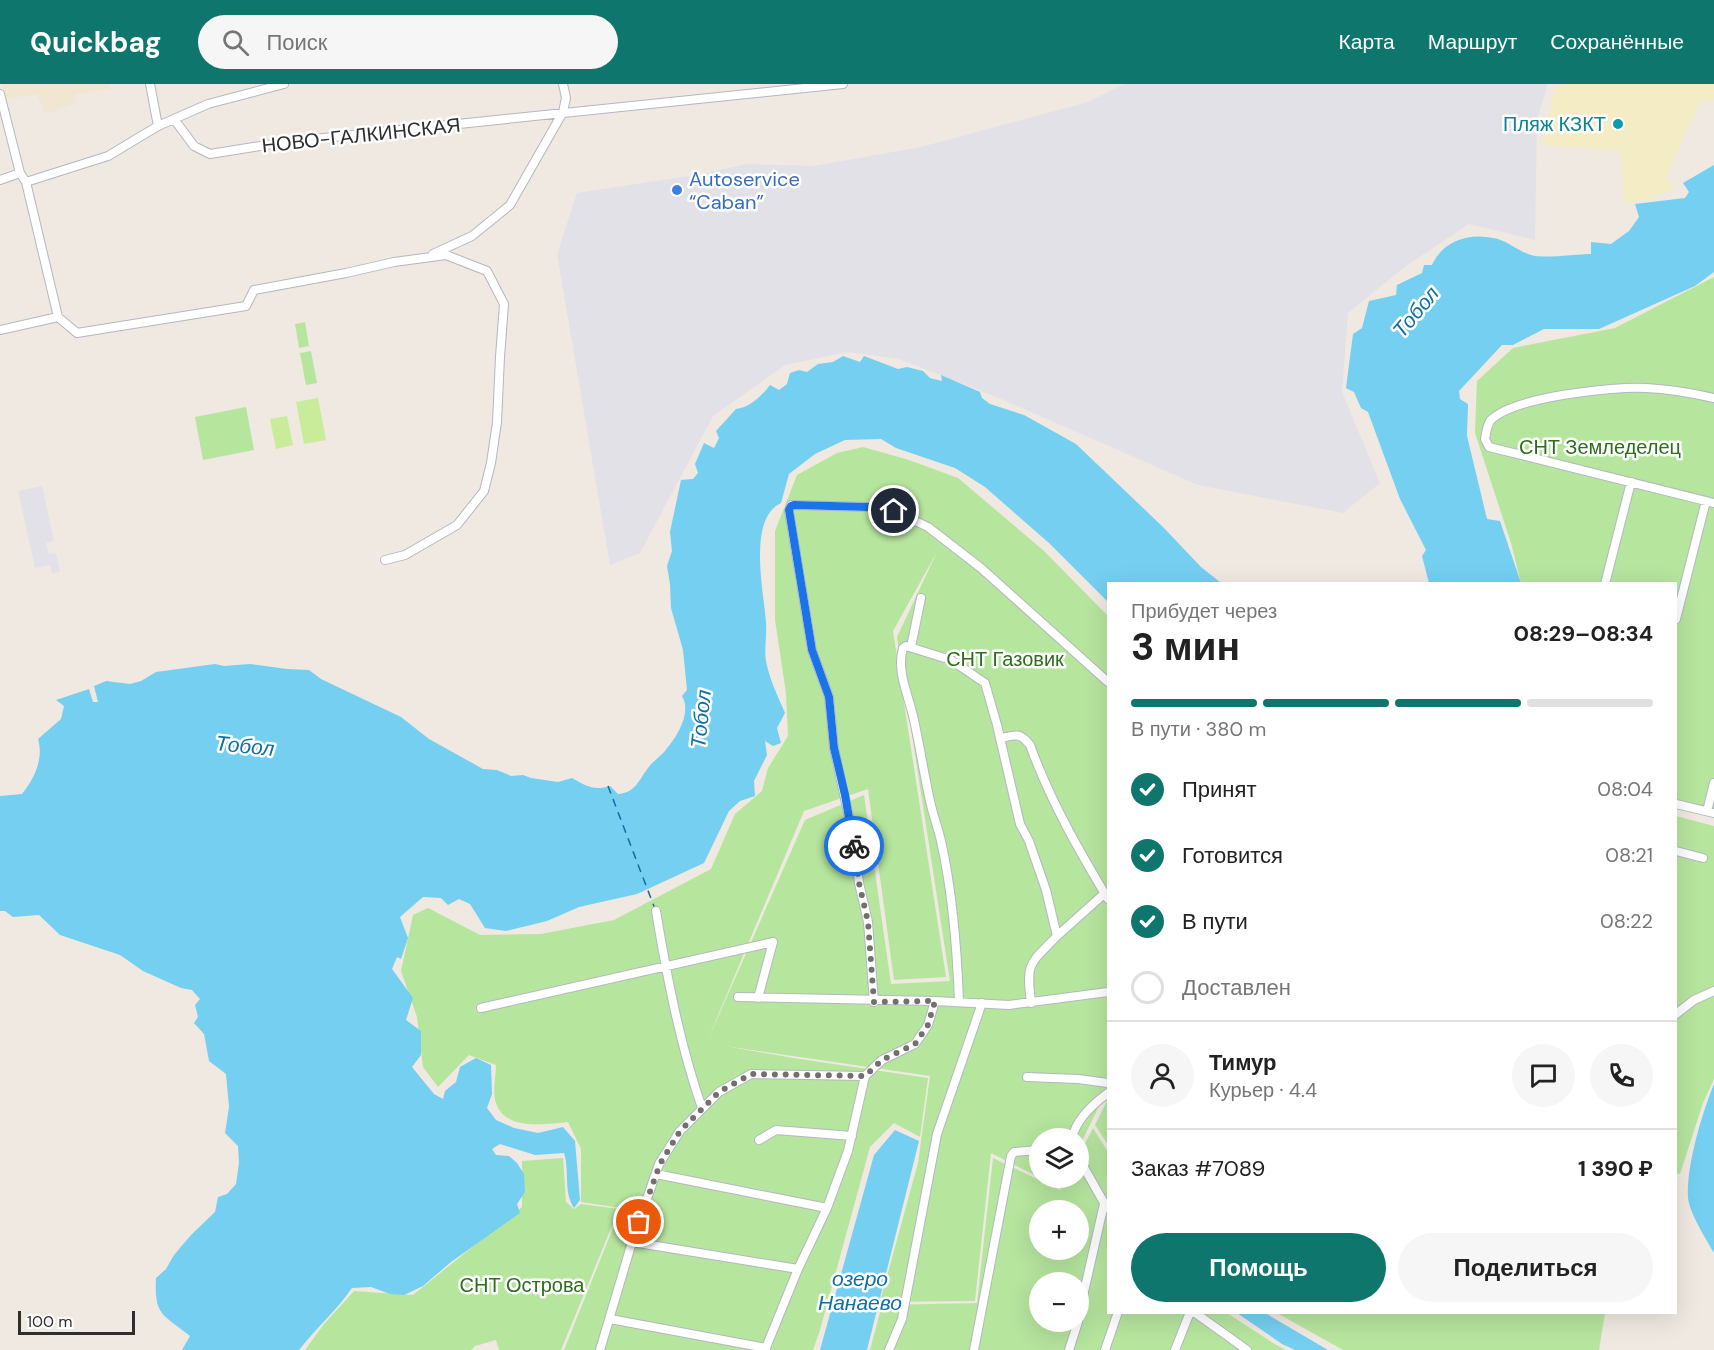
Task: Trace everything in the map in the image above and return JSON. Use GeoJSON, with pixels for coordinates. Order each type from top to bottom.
{"type":"FeatureCollection","features":[{"type":"Feature","properties":{"kind":"street"},"geometry":{"type":"LineString","coordinates":[[150,84],[158,126]]}},
{"type":"Feature","properties":{"kind":"street"},"geometry":{"type":"LineString","coordinates":[[26,182],[108,156],[158,126],[208,105],[284,84]]}},
{"type":"Feature","properties":{"kind":"street"},"geometry":{"type":"LineString","coordinates":[[426,257],[472,236],[510,205],[563,112],[566,98],[563,84]]}},
{"type":"Feature","properties":{"kind":"street","name":"НОВО-ГАЛКИНСКАЯ"},"geometry":{"type":"LineString","coordinates":[[174,119],[194,146],[210,154],[285,142],[843,84]]}},
{"type":"Feature","properties":{"kind":"street"},"geometry":{"type":"LineString","coordinates":[[0,94],[20,173],[26,182],[58,317],[77,333],[246,306],[254,290],[426,257],[446,255],[487,271],[504,304],[497,422],[484,491],[457,525],[405,555],[385,560]]}},
{"type":"Feature","properties":{"kind":"street"},"geometry":{"type":"LineString","coordinates":[[0,180],[20,173]]}},
{"type":"Feature","properties":{"kind":"street"},"geometry":{"type":"LineString","coordinates":[[0,330],[58,317]]}},
{"type":"Feature","properties":{"kind":"street"},"geometry":{"type":"LineString","coordinates":[[1677,617],[1710,502],[1489,447],[1486,443],[1487,428],[1496,417],[1518,405],[1533,400],[1590,392],[1644,388],[1714,398]]}},
{"type":"Feature","properties":{"kind":"street"},"geometry":{"type":"LineString","coordinates":[[1606,582],[1631,482]]}},
{"type":"Feature","properties":{"kind":"street"},"geometry":{"type":"LineString","coordinates":[[874,1002],[868,922],[859,883],[853,835],[834,748],[829,697],[812,650],[789,510],[791,506],[868,507],[894,511],[928,527],[981,568],[1107,681]]}},
{"type":"Feature","properties":{"kind":"street"},"geometry":{"type":"LineString","coordinates":[[911,647],[921,598]]}},
{"type":"Feature","properties":{"kind":"street"},"geometry":{"type":"LineString","coordinates":[[959,1002],[954,921],[948,877],[941,840],[930,804],[914,718],[900,665],[903,648],[911,647],[951,660],[985,683],[1020,824],[1029,841],[1046,890],[1057,936]]}},
{"type":"Feature","properties":{"kind":"street"},"geometry":{"type":"LineString","coordinates":[[1000,738],[1019,735],[1024,737],[1030,745],[1055,807],[1107,896],[1057,936],[1030,964],[1028,981],[1031,1003]]}},
{"type":"Feature","properties":{"kind":"street"},"geometry":{"type":"LineString","coordinates":[[1677,804],[1710,812],[1714,783]]}},
{"type":"Feature","properties":{"kind":"street"},"geometry":{"type":"LineString","coordinates":[[1677,850],[1703,858]]}},
{"type":"Feature","properties":{"kind":"street"},"geometry":{"type":"LineString","coordinates":[[656,911],[665,966],[689,1072],[702,1108]]}},
{"type":"Feature","properties":{"kind":"street"},"geometry":{"type":"LineString","coordinates":[[481,1008],[773,942],[758,998]]}},
{"type":"Feature","properties":{"kind":"street"},"geometry":{"type":"LineString","coordinates":[[1677,1013],[1694,1000],[1714,991]]}},
{"type":"Feature","properties":{"kind":"street"},"geometry":{"type":"LineString","coordinates":[[738,998],[874,1002],[935,1001],[1009,1005],[1107,992]]}},
{"type":"Feature","properties":{"kind":"street"},"geometry":{"type":"LineString","coordinates":[[610,1318],[766,1349],[798,1269],[827,1208],[852,1136],[865,1076],[882,1060],[915,1044],[928,1025],[935,1001]]}},
{"type":"Feature","properties":{"kind":"street"},"geometry":{"type":"LineString","coordinates":[[889,1350],[902,1319],[937,1134],[982,1003]]}},
{"type":"Feature","properties":{"kind":"street"},"geometry":{"type":"LineString","coordinates":[[600,1350],[632,1242],[660,1164],[680,1131],[702,1108],[719,1092],[751,1074],[865,1076]]}},
{"type":"Feature","properties":{"kind":"street"},"geometry":{"type":"LineString","coordinates":[[1027,1077],[1107,1083]]}},
{"type":"Feature","properties":{"kind":"street"},"geometry":{"type":"LineString","coordinates":[[1074,1128],[1095,1103],[1107,1094]]}},
{"type":"Feature","properties":{"kind":"street"},"geometry":{"type":"LineString","coordinates":[[759,1140],[776,1130],[852,1136]]}},
{"type":"Feature","properties":{"kind":"street"},"geometry":{"type":"LineString","coordinates":[[974,1350],[1011,1156],[1014,1152],[1029,1151]]}},
{"type":"Feature","properties":{"kind":"street"},"geometry":{"type":"LineString","coordinates":[[656,1174],[827,1208]]}},
{"type":"Feature","properties":{"kind":"street"},"geometry":{"type":"LineString","coordinates":[[1089,1177],[1106,1207],[1089,1276]]}},
{"type":"Feature","properties":{"kind":"street"},"geometry":{"type":"LineString","coordinates":[[632,1242],[798,1269]]}},
{"type":"Feature","properties":{"kind":"street"},"geometry":{"type":"LineString","coordinates":[[1105,1350],[1117,1314]]}},
{"type":"Feature","properties":{"kind":"street"},"geometry":{"type":"LineString","coordinates":[[1175,1350],[1191,1314]]}},
{"type":"Feature","properties":{"kind":"street"},"geometry":{"type":"LineString","coordinates":[[1195,1314],[1245,1350]]}},
{"type":"Feature","properties":{"kind":"street"},"geometry":{"type":"LineString","coordinates":[[1069,1350],[1074,1332]]}},
{"type":"Feature","properties":{"kind":"shaded area"},"geometry":{"type":"Polygon","coordinates":[[[2,84],[110,84],[110,89],[75,94],[76,103],[45,114],[37,94],[6,99],[2,84]]]}},
{"type":"Feature","properties":{"kind":"shaded area"},"geometry":{"type":"Polygon","coordinates":[[[1124,84],[1548,84],[1537,120],[1535,240],[1469,224],[1403,268],[1348,313],[1342,392],[1380,483],[1343,513],[1198,485],[999,398],[899,359],[848,352],[785,365],[713,416],[640,553],[610,565],[557,254],[577,193],[702,174],[747,164],[814,166],[921,147],[1088,102],[1124,84]]]}},
{"type":"Feature","properties":{"kind":"shaded area"},"geometry":{"type":"Polygon","coordinates":[[[42,486],[54,541],[46,543],[49,554],[56,553],[60,572],[52,573],[50,565],[35,568],[18,491],[42,486]]]}},
{"type":"Feature","properties":{"kind":"green space","name":"СНТ Земледелец"},"geometry":{"type":"Polygon","coordinates":[[[1714,277],[1714,818],[1677,808],[1677,582],[1521,582],[1511,543],[1475,433],[1477,381],[1513,348],[1615,328],[1714,277]]]}},
{"type":"Feature","properties":{"kind":"green space"},"geometry":{"type":"Polygon","coordinates":[[[305,322],[309,346],[299,348],[295,324],[305,322]]]}},
{"type":"Feature","properties":{"kind":"green space"},"geometry":{"type":"Polygon","coordinates":[[[311,351],[317,383],[306,385],[300,353],[311,351]]]}},
{"type":"Feature","properties":{"kind":"green space"},"geometry":{"type":"Polygon","coordinates":[[[318,398],[326,440],[304,444],[296,402],[318,398]]]}},
{"type":"Feature","properties":{"kind":"green space"},"geometry":{"type":"Polygon","coordinates":[[[246,407],[254,450],[203,460],[195,417],[246,407]]]}},
{"type":"Feature","properties":{"kind":"green space"},"geometry":{"type":"Polygon","coordinates":[[[287,416],[293,445],[276,449],[270,419],[287,416]]]}},
{"type":"Feature","properties":{"kind":"green space","name":"СНТ Газовик"},"geometry":{"type":"Polygon","coordinates":[[[863,447],[909,460],[958,478],[1043,550],[1107,615],[1107,1090],[1088,1128],[1029,1128],[1029,1172],[991,1153],[975,1301],[880,1302],[918,1163],[930,1076],[725,1046],[928,1078],[920,1137],[894,1123],[870,1147],[813,1350],[564,1350],[621,1208],[581,1202],[581,1149],[568,1122],[527,1124],[508,1118],[501,1112],[494,1094],[496,1065],[469,1055],[438,1087],[423,1067],[417,1017],[401,971],[413,915],[428,908],[480,935],[541,934],[614,920],[711,869],[735,814],[762,791],[768,768],[788,736],[786,693],[775,620],[775,531],[797,475],[837,453],[863,447]],[[937,552],[893,631],[946,977],[894,980],[868,789],[804,811],[706,1044],[805,820],[864,795],[891,984],[950,981],[897,637],[937,552]]]}},
{"type":"Feature","properties":{"kind":"green space"},"geometry":{"type":"Polygon","coordinates":[[[1677,816],[1714,826],[1714,1079],[1703,1103],[1680,1174],[1677,1173],[1677,816]]]}},
{"type":"Feature","properties":{"kind":"green space"},"geometry":{"type":"Polygon","coordinates":[[[1107,1101],[1107,1143],[1095,1125],[1107,1101]]]}},
{"type":"Feature","properties":{"kind":"green space"},"geometry":{"type":"Polygon","coordinates":[[[1093,1128],[1107,1150],[1107,1314],[1229,1314],[1286,1350],[870,1350],[882,1305],[977,1303],[993,1158],[1029,1175],[1029,1188],[1060,1190],[1061,1188],[1089,1188],[1089,1136],[1093,1128]]]}},
{"type":"Feature","properties":{"kind":"green space","name":"СНТ Острова"},"geometry":{"type":"Polygon","coordinates":[[[563,1158],[566,1202],[574,1209],[581,1204],[619,1209],[561,1350],[499,1350],[496,1340],[475,1346],[471,1350],[305,1350],[324,1324],[354,1291],[413,1295],[522,1207],[522,1161],[563,1158]]]}},
{"type":"Feature","properties":{"kind":"green space"},"geometry":{"type":"Polygon","coordinates":[[[1279,1314],[1605,1314],[1599,1350],[1343,1350],[1279,1314]]]}},
{"type":"Feature","properties":{"kind":"sand","name":"Пляж КЗКТ"},"geometry":{"type":"Polygon","coordinates":[[[1556,84],[1714,84],[1714,100],[1700,102],[1674,157],[1667,178],[1674,189],[1625,204],[1620,151],[1542,145],[1556,84]]]}},
{"type":"Feature","properties":{"kind":"water","name":"Тобол"},"geometry":{"type":"Polygon","coordinates":[[[1714,165],[1714,272],[1695,286],[1599,329],[1544,329],[1513,345],[1502,345],[1459,391],[1460,399],[1468,404],[1467,436],[1487,519],[1500,521],[1521,582],[1429,582],[1422,556],[1426,550],[1400,499],[1368,412],[1361,408],[1354,392],[1346,388],[1353,334],[1362,328],[1369,301],[1396,295],[1397,285],[1422,273],[1424,265],[1432,265],[1444,249],[1468,237],[1498,239],[1527,254],[1536,256],[1591,254],[1591,242],[1611,244],[1629,231],[1639,217],[1635,204],[1685,198],[1689,192],[1683,183],[1714,165]]]}},
{"type":"Feature","properties":{"kind":"water","name":"Тобол"},"geometry":{"type":"Polygon","coordinates":[[[843,356],[860,362],[864,356],[898,369],[907,367],[923,371],[930,378],[942,381],[941,375],[980,392],[982,398],[990,404],[1024,415],[1076,444],[1164,528],[1201,567],[1220,582],[1107,582],[1107,601],[1049,543],[985,487],[955,468],[896,448],[881,439],[845,440],[815,454],[789,474],[781,503],[771,511],[764,524],[761,540],[761,576],[766,623],[765,652],[771,681],[785,713],[777,728],[781,743],[773,746],[765,741],[767,755],[754,781],[755,796],[740,801],[729,811],[704,863],[637,894],[579,907],[547,921],[506,931],[485,928],[470,904],[459,899],[448,905],[441,898],[423,897],[400,917],[408,938],[401,959],[397,957],[392,969],[413,998],[406,1020],[421,1031],[421,1055],[412,1067],[434,1094],[443,1099],[445,1091],[456,1082],[460,1067],[476,1058],[491,1065],[492,1094],[487,1108],[496,1120],[514,1128],[538,1133],[563,1127],[575,1141],[580,1200],[574,1208],[569,1195],[564,1153],[535,1155],[500,1144],[492,1149],[496,1155],[509,1156],[524,1174],[525,1192],[517,1204],[520,1213],[451,1262],[423,1286],[404,1295],[390,1294],[371,1287],[352,1288],[299,1350],[182,1350],[190,1336],[162,1313],[157,1300],[156,1278],[166,1269],[174,1255],[191,1235],[215,1212],[218,1197],[227,1194],[236,1184],[239,1163],[238,1146],[225,1133],[229,1107],[226,1074],[209,1061],[204,1034],[194,1023],[198,1017],[195,1005],[200,999],[192,990],[181,988],[143,971],[120,955],[60,935],[39,915],[13,917],[5,911],[0,911],[0,796],[22,794],[30,782],[39,761],[38,739],[61,719],[64,706],[56,700],[89,689],[93,702],[98,702],[94,686],[106,681],[130,684],[141,681],[156,672],[215,664],[224,666],[250,664],[309,670],[321,679],[401,717],[429,739],[483,769],[497,770],[511,776],[523,775],[558,782],[572,778],[590,787],[610,786],[618,794],[629,791],[670,745],[684,717],[685,703],[682,696],[687,690],[683,650],[671,608],[667,566],[672,551],[670,532],[681,480],[693,479],[698,473],[695,464],[704,443],[714,448],[719,438],[716,431],[736,409],[755,401],[770,385],[779,390],[787,384],[790,373],[799,370],[807,372],[818,364],[833,362],[843,356]]]}},
{"type":"Feature","properties":{"kind":"water"},"geometry":{"type":"Polygon","coordinates":[[[1714,1084],[1714,1253],[1689,1204],[1688,1185],[1696,1140],[1714,1084]]]}},
{"type":"Feature","properties":{"kind":"water","name":"озеро Нанаево"},"geometry":{"type":"Polygon","coordinates":[[[895,1130],[919,1141],[867,1350],[820,1350],[874,1155],[895,1130]]]}},
{"type":"Feature","properties":{"kind":"water"},"geometry":{"type":"Polygon","coordinates":[[[1238,1314],[1267,1314],[1328,1350],[1295,1350],[1282,1344],[1238,1314]]]}},
{"type":"Feature","properties":{"kind":"ferry route"},"geometry":{"type":"LineString","coordinates":[[608,786],[655,909]]}},
{"type":"Feature","properties":{"kind":"way so far"},"geometry":{"type":"LineString","coordinates":[[639,1222],[660,1164],[680,1131],[719,1092],[751,1074],[802,1073],[865,1076],[882,1060],[905,1051],[922,1036],[933,1014],[935,1001],[874,1002],[868,922],[854,846]]}},
{"type":"Feature","properties":{"kind":"place","name":"Пляж КЗКТ"},"geometry":{"type":"Point","coordinates":[1618,124]}},
{"type":"Feature","properties":{"kind":"place","name":"Autoservice “Caban”"},"geometry":{"type":"Point","coordinates":[677,190]}},
{"type":"Feature","properties":{"kind":"route"},"geometry":{"type":"LineString","coordinates":[[854,846],[834,748],[829,697],[812,650],[789,510],[794,505],[839,505],[894,511]]}}]}
